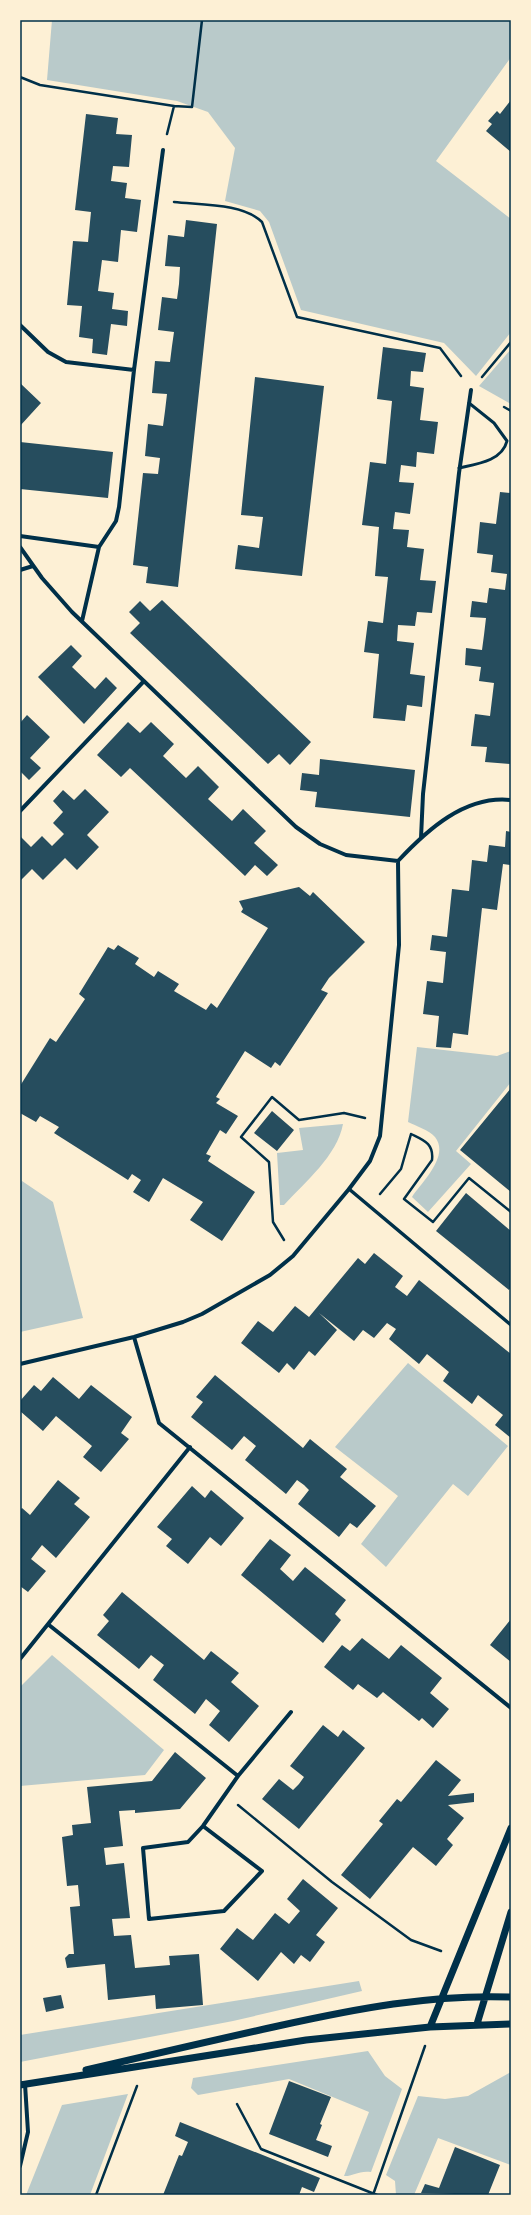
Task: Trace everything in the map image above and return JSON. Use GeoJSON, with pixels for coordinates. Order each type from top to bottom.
{"type":"FeatureCollection","features":[{"type":"Feature","properties":{"kind":"street"},"geometry":{"type":"LineString","coordinates":[[82,621],[99,547],[116,521],[163,150]]}},
{"type":"Feature","properties":{"kind":"street"},"geometry":{"type":"LineString","coordinates":[[20,325],[48,352],[66,362],[134,370]]}},
{"type":"Feature","properties":{"kind":"street"},"geometry":{"type":"LineString","coordinates":[[421,838],[423,794],[460,468],[471,390]]}},
{"type":"Feature","properties":{"kind":"street"},"geometry":{"type":"LineString","coordinates":[[20,536],[99,547]]}},
{"type":"Feature","properties":{"kind":"street"},"geometry":{"type":"LineString","coordinates":[[20,547],[33,566],[56,594],[82,621],[296,827],[320,844],[346,855],[398,861]]}},
{"type":"Feature","properties":{"kind":"street"},"geometry":{"type":"LineString","coordinates":[[20,570],[33,566]]}},
{"type":"Feature","properties":{"kind":"street"},"geometry":{"type":"LineString","coordinates":[[20,811],[144,681]]}},
{"type":"Feature","properties":{"kind":"street"},"geometry":{"type":"LineString","coordinates":[[20,1364],[134,1337],[202,1314],[270,1275],[293,1256],[349,1188],[376,1151],[383,1122],[399,945],[398,861],[421,838],[458,811],[481,802],[511,800]]}},
{"type":"Feature","properties":{"kind":"street"},"geometry":{"type":"LineString","coordinates":[[349,1188],[511,1325]]}},
{"type":"Feature","properties":{"kind":"street"},"geometry":{"type":"LineString","coordinates":[[134,1337],[159,1423],[511,1708]]}},
{"type":"Feature","properties":{"kind":"street"},"geometry":{"type":"LineString","coordinates":[[20,1659],[49,1625],[190,1448]]}},
{"type":"Feature","properties":{"kind":"street"},"geometry":{"type":"LineString","coordinates":[[49,1625],[238,1776]]}},
{"type":"Feature","properties":{"kind":"street"},"geometry":{"type":"LineString","coordinates":[[203,1826],[262,1871],[224,1911],[149,1920],[143,1848],[188,1842],[203,1826],[238,1776],[290,1712]]}},
{"type":"Feature","properties":{"kind":"street"},"geometry":{"type":"LineString","coordinates":[[430,2027],[511,1828]]}},
{"type":"Feature","properties":{"kind":"street"},"geometry":{"type":"LineString","coordinates":[[477,2024],[511,1912]]}},
{"type":"Feature","properties":{"kind":"street"},"geometry":{"type":"LineString","coordinates":[[23,2085],[322,2016],[381,2005],[441,1998],[485,1996],[511,1997]]}},
{"type":"Feature","properties":{"kind":"street"},"geometry":{"type":"LineString","coordinates":[[23,2085],[278,2044],[430,2027],[477,2024],[511,2024]]}},
{"type":"Feature","properties":{"kind":"street"},"geometry":{"type":"LineString","coordinates":[[20,2166],[28,2132],[23,2085]]}},
{"type":"Feature","properties":{"kind":"lane"},"geometry":{"type":"LineString","coordinates":[[460,468],[482,463],[492,458],[502,452],[507,441],[494,423],[469,403]]}},
{"type":"Feature","properties":{"kind":"path"},"geometry":{"type":"LineString","coordinates":[[20,77],[40,85],[174,106],[192,107],[202,20]]}},
{"type":"Feature","properties":{"kind":"path"},"geometry":{"type":"LineString","coordinates":[[163,150],[174,106]]}},
{"type":"Feature","properties":{"kind":"path"},"geometry":{"type":"LineString","coordinates":[[156,200],[244,210],[255,215],[262,222],[297,317],[440,348],[471,390],[511,411]]}},
{"type":"Feature","properties":{"kind":"path"},"geometry":{"type":"LineString","coordinates":[[471,390],[511,342]]}},
{"type":"Feature","properties":{"kind":"path"},"geometry":{"type":"LineString","coordinates":[[293,1256],[273,1222],[269,1162],[241,1138],[272,1096],[299,1120],[344,1113],[383,1122]]}},
{"type":"Feature","properties":{"kind":"path"},"geometry":{"type":"LineString","coordinates":[[369,1206],[401,1168],[410,1134],[428,1143],[432,1148],[433,1154],[432,1160],[404,1199],[433,1222],[469,1178],[511,1212]]}},
{"type":"Feature","properties":{"kind":"path"},"geometry":{"type":"LineString","coordinates":[[226,1794],[332,1882],[411,1940],[459,1958]]}},
{"type":"Feature","properties":{"kind":"path"},"geometry":{"type":"LineString","coordinates":[[373,2194],[430,2027]]}},
{"type":"Feature","properties":{"kind":"path"},"geometry":{"type":"LineString","coordinates":[[96,2195],[145,2065]]}},
{"type":"Feature","properties":{"kind":"path"},"geometry":{"type":"LineString","coordinates":[[237,2104],[261,2149],[377,2195]]}},
{"type":"Feature","properties":{"kind":"shaded area"},"geometry":{"type":"Polygon","coordinates":[[[52,20],[511,20],[511,57],[436,161],[511,219],[511,332],[476,376],[444,343],[301,310],[269,222],[260,211],[225,201],[235,148],[208,112],[177,101],[47,80],[52,20]]]}},
{"type":"Feature","properties":{"kind":"shaded area"},"geometry":{"type":"Polygon","coordinates":[[[511,349],[511,404],[479,386],[511,349]]]}},
{"type":"Feature","properties":{"kind":"shaded area"},"geometry":{"type":"Polygon","coordinates":[[[417,1047],[497,1056],[511,1051],[511,1082],[456,1151],[471,1164],[428,1212],[412,1197],[433,1168],[439,1152],[439,1144],[435,1137],[429,1132],[408,1122],[417,1047]]]}},
{"type":"Feature","properties":{"kind":"shaded area"},"geometry":{"type":"Polygon","coordinates":[[[343,1124],[340,1136],[327,1158],[284,1205],[280,1205],[277,1153],[303,1150],[299,1128],[343,1124]]]}},
{"type":"Feature","properties":{"kind":"shaded area"},"geometry":{"type":"Polygon","coordinates":[[[22,1181],[53,1202],[83,1318],[20,1332],[20,1185],[22,1181]]]}},
{"type":"Feature","properties":{"kind":"shaded area"},"geometry":{"type":"Polygon","coordinates":[[[408,1363],[508,1446],[468,1496],[453,1484],[386,1567],[361,1544],[398,1496],[335,1447],[408,1363]]]}},
{"type":"Feature","properties":{"kind":"shaded area"},"geometry":{"type":"Polygon","coordinates":[[[52,1655],[164,1750],[145,1775],[20,1786],[20,1687],[52,1655]]]}},
{"type":"Feature","properties":{"kind":"shaded area"},"geometry":{"type":"Polygon","coordinates":[[[359,1981],[362,1991],[233,2021],[20,2062],[20,2035],[359,1981]]]}},
{"type":"Feature","properties":{"kind":"shaded area"},"geometry":{"type":"Polygon","coordinates":[[[368,2051],[385,2076],[402,2089],[371,2172],[344,2176],[369,2112],[289,2079],[198,2095],[191,2088],[193,2078],[368,2051]]]}},
{"type":"Feature","properties":{"kind":"shaded area"},"geometry":{"type":"Polygon","coordinates":[[[511,2072],[511,2165],[438,2138],[414,2195],[396,2195],[395,2181],[386,2175],[418,2096],[445,2099],[468,2096],[511,2072]]]}},
{"type":"Feature","properties":{"kind":"shaded area"},"geometry":{"type":"Polygon","coordinates":[[[128,2094],[90,2195],[26,2195],[62,2105],[128,2094]]]}},
{"type":"Feature","properties":{"kind":"building"},"geometry":{"type":"Polygon","coordinates":[[[511,100],[511,152],[486,131],[492,124],[488,121],[497,111],[500,114],[511,100]]]}},
{"type":"Feature","properties":{"kind":"building"},"geometry":{"type":"Polygon","coordinates":[[[86,114],[118,118],[116,134],[132,135],[129,167],[113,166],[111,181],[127,183],[125,198],[141,200],[137,232],[121,230],[118,262],[102,260],[98,291],[114,293],[112,309],[128,311],[127,326],[111,324],[107,355],[92,353],[93,339],[79,337],[82,306],[67,305],[73,241],[88,242],[91,212],[75,210],[86,114]]]}},
{"type":"Feature","properties":{"kind":"building"},"geometry":{"type":"Polygon","coordinates":[[[186,220],[217,224],[178,587],[146,583],[148,567],[133,565],[143,473],[158,474],[160,458],[145,456],[148,424],[163,426],[167,394],[152,393],[155,361],[170,362],[174,332],[158,330],[162,297],[177,299],[179,284],[180,267],[165,266],[168,235],[184,237],[186,220]]]}},
{"type":"Feature","properties":{"kind":"building"},"geometry":{"type":"Polygon","coordinates":[[[383,347],[426,353],[423,372],[411,371],[410,386],[424,388],[420,420],[438,422],[434,454],[417,452],[416,467],[401,465],[399,482],[414,483],[410,514],[395,512],[393,529],[409,530],[407,547],[424,549],[420,580],[436,581],[432,613],[417,612],[415,626],[398,625],[397,641],[414,643],[410,674],[425,676],[422,707],[407,705],[405,721],[373,718],[379,654],[364,652],[368,621],[383,623],[388,577],[375,576],[379,527],[362,525],[370,462],[386,464],[392,401],[377,399],[383,347]]]}},
{"type":"Feature","properties":{"kind":"building"},"geometry":{"type":"Polygon","coordinates":[[[255,377],[324,386],[302,576],[235,569],[238,545],[259,548],[263,517],[241,515],[255,377]]]}},
{"type":"Feature","properties":{"kind":"building"},"geometry":{"type":"Polygon","coordinates":[[[20,383],[41,403],[20,426],[20,383]]]}},
{"type":"Feature","properties":{"kind":"building"},"geometry":{"type":"Polygon","coordinates":[[[20,442],[113,452],[108,498],[20,489],[20,442]]]}},
{"type":"Feature","properties":{"kind":"building"},"geometry":{"type":"Polygon","coordinates":[[[500,492],[511,493],[511,764],[485,762],[487,747],[471,746],[475,714],[490,716],[494,683],[479,681],[481,667],[465,665],[466,648],[482,650],[486,618],[470,617],[472,601],[487,603],[489,588],[505,590],[507,574],[491,572],[493,555],[477,553],[480,522],[496,524],[500,492]]]}},
{"type":"Feature","properties":{"kind":"building"},"geometry":{"type":"Polygon","coordinates":[[[162,600],[311,742],[290,765],[279,754],[268,764],[130,633],[140,623],[129,612],[140,601],[150,611],[162,600]]]}},
{"type":"Feature","properties":{"kind":"building"},"geometry":{"type":"Polygon","coordinates":[[[71,645],[82,656],[72,667],[95,689],[106,677],[117,688],[84,724],[38,677],[71,645]]]}},
{"type":"Feature","properties":{"kind":"building"},"geometry":{"type":"Polygon","coordinates":[[[27,715],[50,737],[30,758],[41,768],[29,780],[20,771],[20,723],[27,715]]]}},
{"type":"Feature","properties":{"kind":"building"},"geometry":{"type":"Polygon","coordinates":[[[128,722],[140,733],[151,722],[174,744],[163,756],[186,778],[198,766],[219,787],[208,799],[232,821],[243,809],[266,831],[254,843],[278,865],[267,876],[255,865],[245,876],[130,768],[121,777],[97,755],[128,722]]]}},
{"type":"Feature","properties":{"kind":"building"},"geometry":{"type":"Polygon","coordinates":[[[320,759],[415,770],[410,817],[315,807],[317,792],[300,790],[302,773],[319,775],[320,759]]]}},
{"type":"Feature","properties":{"kind":"building"},"geometry":{"type":"Polygon","coordinates":[[[85,789],[109,812],[87,835],[99,847],[77,870],[65,858],[43,880],[32,869],[20,881],[20,836],[31,847],[42,836],[52,846],[64,834],[53,823],[63,812],[53,801],[63,790],[74,800],[85,789]]]}},
{"type":"Feature","properties":{"kind":"building"},"geometry":{"type":"Polygon","coordinates":[[[506,831],[511,832],[511,865],[503,864],[497,910],[482,908],[468,1035],[453,1033],[451,1048],[436,1047],[439,1016],[423,1014],[427,981],[443,983],[446,952],[430,950],[432,935],[447,937],[452,889],[469,891],[472,860],[487,862],[489,845],[505,847],[506,831]]]}},
{"type":"Feature","properties":{"kind":"building"},"geometry":{"type":"Polygon","coordinates":[[[299,887],[310,896],[313,892],[365,942],[329,978],[321,990],[328,993],[280,1066],[275,1062],[271,1068],[245,1051],[216,1097],[220,1099],[216,1103],[238,1116],[226,1134],[220,1130],[206,1154],[211,1156],[208,1161],[255,1192],[222,1241],[190,1220],[203,1202],[163,1178],[149,1202],[133,1192],[141,1180],[132,1174],[128,1180],[54,1133],[59,1127],[40,1116],[36,1122],[20,1113],[20,1086],[50,1038],[56,1042],[85,999],[79,994],[108,947],[114,950],[118,945],[139,958],[135,964],[154,977],[158,971],[179,984],[174,991],[206,1010],[211,1003],[217,1008],[268,928],[241,912],[243,909],[239,901],[299,887]]]}},
{"type":"Feature","properties":{"kind":"building"},"geometry":{"type":"Polygon","coordinates":[[[511,1088],[511,1192],[460,1150],[511,1088]]]}},
{"type":"Feature","properties":{"kind":"building"},"geometry":{"type":"Polygon","coordinates":[[[272,1111],[294,1130],[277,1151],[254,1133],[272,1111]]]}},
{"type":"Feature","properties":{"kind":"building"},"geometry":{"type":"Polygon","coordinates":[[[466,1193],[511,1231],[511,1287],[509,1290],[436,1231],[466,1193]]]}},
{"type":"Feature","properties":{"kind":"building"},"geometry":{"type":"Polygon","coordinates":[[[374,1253],[403,1276],[395,1287],[407,1296],[419,1280],[511,1354],[511,1438],[495,1425],[503,1415],[478,1395],[472,1404],[443,1381],[449,1372],[427,1354],[419,1364],[389,1339],[396,1329],[387,1323],[374,1338],[363,1330],[354,1341],[319,1313],[337,1330],[315,1356],[309,1351],[294,1370],[287,1363],[279,1373],[241,1343],[258,1321],[273,1332],[295,1306],[309,1317],[358,1258],[365,1264],[374,1253]]]}},
{"type":"Feature","properties":{"kind":"building"},"geometry":{"type":"Polygon","coordinates":[[[215,1375],[303,1448],[310,1439],[347,1469],[340,1477],[376,1506],[357,1528],[350,1523],[339,1537],[298,1504],[309,1490],[304,1485],[297,1480],[286,1494],[245,1460],[256,1446],[244,1436],[232,1450],[191,1417],[203,1402],[196,1397],[215,1375]]]}},
{"type":"Feature","properties":{"kind":"building"},"geometry":{"type":"Polygon","coordinates":[[[53,1377],[79,1399],[91,1385],[132,1417],[121,1433],[129,1439],[101,1472],[83,1457],[92,1446],[56,1416],[43,1431],[20,1411],[20,1401],[34,1385],[41,1391],[53,1377]]]}},
{"type":"Feature","properties":{"kind":"building"},"geometry":{"type":"Polygon","coordinates":[[[58,1480],[80,1498],[74,1504],[90,1517],[56,1558],[42,1545],[31,1559],[46,1571],[28,1592],[20,1586],[20,1510],[22,1508],[30,1515],[58,1480]]]}},
{"type":"Feature","properties":{"kind":"building"},"geometry":{"type":"Polygon","coordinates":[[[192,1486],[205,1498],[211,1490],[244,1518],[221,1546],[210,1537],[188,1564],[166,1546],[172,1539],[157,1527],[192,1486]]]}},
{"type":"Feature","properties":{"kind":"building"},"geometry":{"type":"Polygon","coordinates":[[[270,1539],[291,1555],[280,1569],[293,1581],[305,1567],[346,1600],[335,1614],[341,1620],[323,1643],[241,1575],[270,1539]]]}},
{"type":"Feature","properties":{"kind":"building"},"geometry":{"type":"Polygon","coordinates":[[[122,1592],[204,1660],[211,1651],[239,1673],[231,1682],[259,1706],[229,1742],[209,1725],[220,1711],[206,1699],[195,1714],[153,1680],[164,1665],[151,1655],[139,1669],[97,1635],[109,1621],[103,1615],[122,1592]]]}},
{"type":"Feature","properties":{"kind":"building"},"geometry":{"type":"Polygon","coordinates":[[[511,1619],[511,1662],[490,1645],[511,1619]]]}},
{"type":"Feature","properties":{"kind":"building"},"geometry":{"type":"Polygon","coordinates":[[[362,1638],[389,1659],[401,1645],[442,1678],[430,1693],[449,1709],[433,1728],[422,1718],[419,1721],[383,1692],[377,1698],[358,1684],[353,1690],[324,1667],[342,1645],[350,1651],[362,1638]]]}},
{"type":"Feature","properties":{"kind":"building"},"geometry":{"type":"Polygon","coordinates":[[[323,1725],[338,1737],[343,1730],[365,1748],[299,1829],[262,1799],[279,1779],[293,1790],[299,1784],[304,1777],[290,1766],[323,1725]]]}},
{"type":"Feature","properties":{"kind":"building"},"geometry":{"type":"Polygon","coordinates":[[[175,1752],[206,1778],[180,1809],[135,1813],[135,1810],[119,1811],[123,1846],[104,1848],[106,1865],[124,1863],[130,1918],[112,1919],[114,1936],[131,1935],[135,1968],[170,1965],[169,1956],[199,1954],[203,2005],[156,2009],[155,1995],[108,2000],[105,1964],[67,1968],[65,1958],[69,1954],[74,1954],[70,1907],[80,1906],[78,1885],[67,1886],[62,1837],[73,1835],[72,1825],[91,1823],[87,1787],[152,1781],[175,1752]]]}},
{"type":"Feature","properties":{"kind":"building"},"geometry":{"type":"Polygon","coordinates":[[[436,1760],[461,1780],[448,1796],[474,1793],[474,1802],[448,1805],[464,1818],[447,1839],[453,1845],[436,1866],[413,1847],[370,1899],[341,1875],[383,1824],[379,1821],[397,1799],[401,1802],[436,1760]]]}},
{"type":"Feature","properties":{"kind":"building"},"geometry":{"type":"Polygon","coordinates":[[[303,1879],[338,1908],[316,1935],[325,1942],[310,1962],[301,1955],[294,1964],[281,1952],[258,1981],[220,1949],[237,1928],[253,1940],[275,1913],[289,1924],[300,1911],[287,1899],[303,1879]]]}},
{"type":"Feature","properties":{"kind":"building"},"geometry":{"type":"Polygon","coordinates":[[[61,1995],[64,2008],[46,2012],[43,1998],[61,1995]]]}},
{"type":"Feature","properties":{"kind":"building"},"geometry":{"type":"Polygon","coordinates":[[[289,2081],[331,2097],[320,2124],[322,2125],[316,2140],[332,2146],[328,2157],[269,2134],[289,2081]]]}},
{"type":"Feature","properties":{"kind":"building"},"geometry":{"type":"Polygon","coordinates":[[[180,2122],[320,2178],[314,2192],[302,2187],[299,2195],[163,2195],[179,2155],[182,2156],[188,2142],[175,2136],[180,2122]]]}},
{"type":"Feature","properties":{"kind":"building"},"geometry":{"type":"Polygon","coordinates":[[[455,2147],[500,2165],[488,2195],[421,2193],[425,2184],[439,2188],[455,2147]]]}}]}
